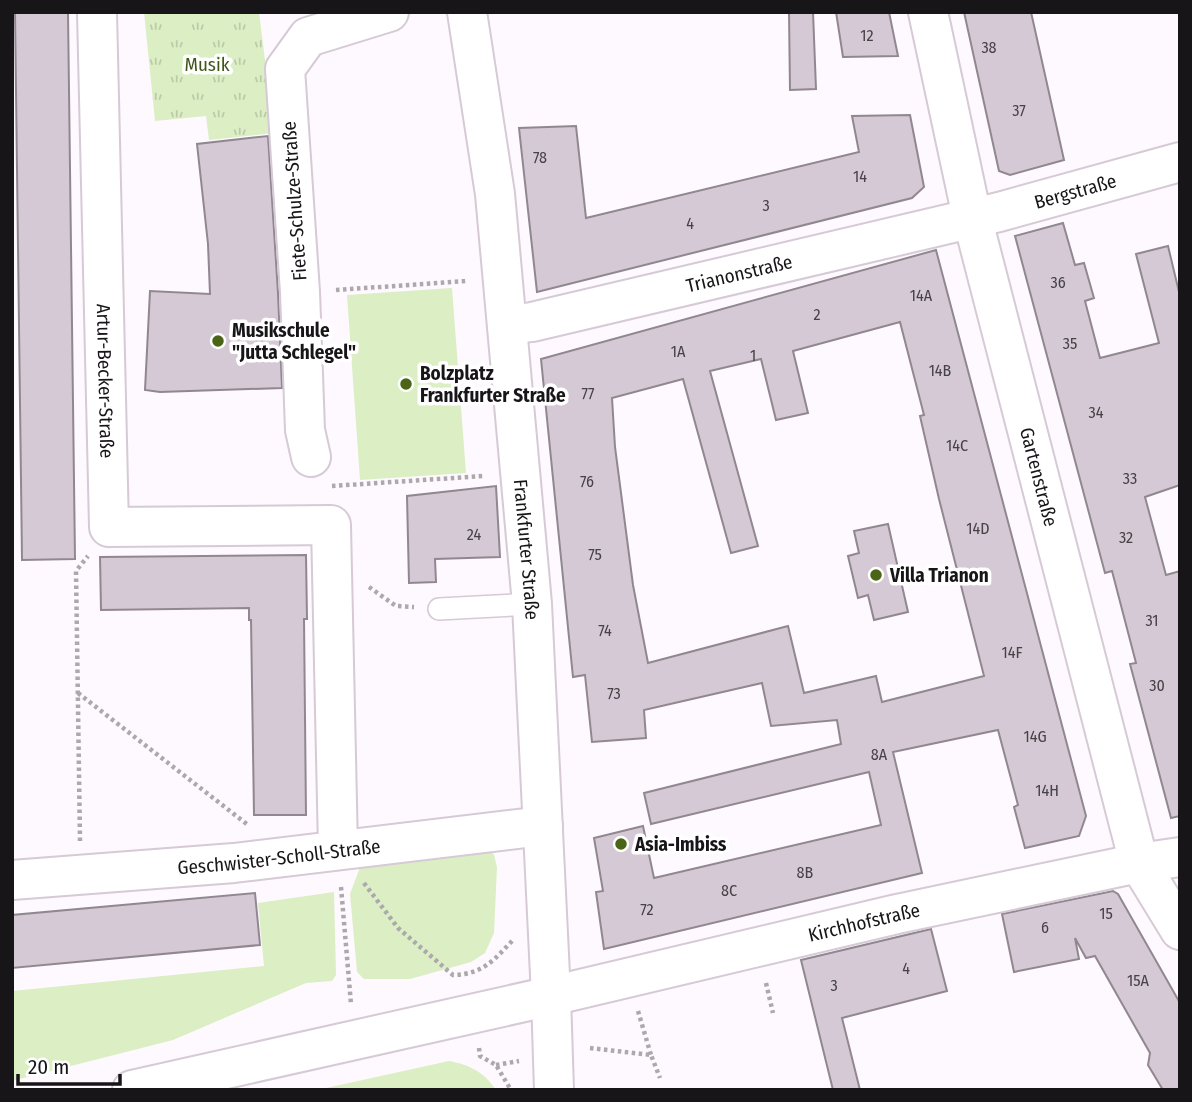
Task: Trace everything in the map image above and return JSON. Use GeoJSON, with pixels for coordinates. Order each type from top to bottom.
{"type":"FeatureCollection","features":[{"type":"Feature","properties":{"kind":"street","name":"Artur-Becker-Straße"},"geometry":{"type":"LineString","coordinates":[[97,12],[109,527],[331,525],[338,849]]}},
{"type":"Feature","properties":{"kind":"street","name":"Fiete-Schulze-Straße"},"geometry":{"type":"LineString","coordinates":[[311,457],[305,430],[300,292],[285,69],[301,24],[389,12]]}},
{"type":"Feature","properties":{"kind":"street","name":"Frankfurter Straße"},"geometry":{"type":"LineString","coordinates":[[467,12],[495,194],[532,604],[554,1090]]}},
{"type":"Feature","properties":{"kind":"street","name":"Gartenstraße"},"geometry":{"type":"LineString","coordinates":[[928,12],[972,217],[1139,863],[1180,930]]}},
{"type":"Feature","properties":{"kind":"street","name":"Bergstraße"},"geometry":{"type":"LineString","coordinates":[[972,217],[1180,162]]}},
{"type":"Feature","properties":{"kind":"street","name":"Trianonstraße"},"geometry":{"type":"LineString","coordinates":[[507,325],[531,322],[972,217]]}},
{"type":"Feature","properties":{"kind":"street","name":"Geschwister-Scholl-Straße"},"geometry":{"type":"LineString","coordinates":[[12,880],[234,863],[543,826]]}},
{"type":"Feature","properties":{"kind":"street","name":"Kirchhofstraße"},"geometry":{"type":"LineString","coordinates":[[551,996],[897,914],[1139,863],[1180,857]]}},
{"type":"Feature","properties":{"kind":"street"},"geometry":{"type":"LineString","coordinates":[[132,1090],[551,996]]}},
{"type":"Feature","properties":{"kind":"lane"},"geometry":{"type":"LineString","coordinates":[[439,609],[532,604]]}},
{"type":"Feature","properties":{"kind":"path"},"geometry":{"type":"LineString","coordinates":[[300,292],[503,279]]}},
{"type":"Feature","properties":{"kind":"path"},"geometry":{"type":"LineString","coordinates":[[311,457],[330,486],[520,474]]}},
{"type":"Feature","properties":{"kind":"path"},"geometry":{"type":"LineString","coordinates":[[76,571],[80,875]]}},
{"type":"Feature","properties":{"kind":"path"},"geometry":{"type":"LineString","coordinates":[[360,580],[396,606],[439,609]]}},
{"type":"Feature","properties":{"kind":"path"},"geometry":{"type":"LineString","coordinates":[[78,693],[287,856]]}},
{"type":"Feature","properties":{"kind":"path"},"geometry":{"type":"LineString","coordinates":[[338,849],[398,928],[453,975],[471,974],[492,961],[513,940]]}},
{"type":"Feature","properties":{"kind":"path"},"geometry":{"type":"LineString","coordinates":[[338,849],[354,1040]]}},
{"type":"Feature","properties":{"kind":"path"},"geometry":{"type":"LineString","coordinates":[[638,1008],[650,1055],[660,1078]]}},
{"type":"Feature","properties":{"kind":"path"},"geometry":{"type":"LineString","coordinates":[[584,1048],[650,1055]]}},
{"type":"Feature","properties":{"kind":"path"},"geometry":{"type":"LineString","coordinates":[[480,1056],[496,1065],[511,1090]]}},
{"type":"Feature","properties":{"kind":"green space","name":"Musik"},"geometry":{"type":"Polygon","coordinates":[[[144,12],[259,12],[274,133],[209,140],[206,116],[155,121],[144,12]]]}},
{"type":"Feature","properties":{"kind":"green space","name":"Bolzplatz Frankfurter Straße"},"geometry":{"type":"Polygon","coordinates":[[[452,288],[466,473],[360,480],[347,295],[452,288]]]}},
{"type":"Feature","properties":{"kind":"green space"},"geometry":{"type":"Polygon","coordinates":[[[487,846],[494,855],[497,867],[494,933],[485,953],[471,962],[410,979],[364,979],[357,972],[350,894],[362,862],[487,846]]]}},
{"type":"Feature","properties":{"kind":"green space"},"geometry":{"type":"Polygon","coordinates":[[[334,892],[336,975],[332,981],[306,983],[173,1040],[12,1081],[12,991],[264,966],[258,903],[334,892]]]}},
{"type":"Feature","properties":{"kind":"green space"},"geometry":{"type":"Polygon","coordinates":[[[449,1061],[476,1070],[487,1078],[496,1090],[317,1090],[449,1061]]]}},
{"type":"Feature","properties":{"kind":"building"},"geometry":{"type":"Polygon","coordinates":[[[15,12],[68,12],[75,559],[22,560],[15,12]]]}},
{"type":"Feature","properties":{"kind":"building"},"geometry":{"type":"Polygon","coordinates":[[[789,12],[813,12],[816,89],[790,90],[789,12]]]}},
{"type":"Feature","properties":{"kind":"building"},"geometry":{"type":"Polygon","coordinates":[[[836,12],[889,12],[898,56],[843,57],[836,12]]]}},
{"type":"Feature","properties":{"kind":"building"},"geometry":{"type":"Polygon","coordinates":[[[964,12],[1031,12],[1064,160],[1010,175],[999,171],[964,12]]]}},
{"type":"Feature","properties":{"kind":"building"},"geometry":{"type":"Polygon","coordinates":[[[910,115],[924,187],[912,198],[537,292],[519,128],[576,126],[586,218],[859,152],[852,116],[910,115]]]}},
{"type":"Feature","properties":{"kind":"building","name":"Musikschule \"Jutta Schlegel\""},"geometry":{"type":"Polygon","coordinates":[[[268,136],[282,388],[160,392],[145,390],[150,291],[210,294],[208,244],[197,144],[268,136]]]}},
{"type":"Feature","properties":{"kind":"building"},"geometry":{"type":"Polygon","coordinates":[[[1063,223],[1075,265],[1084,263],[1094,298],[1085,301],[1100,358],[1159,343],[1136,254],[1168,246],[1180,296],[1180,485],[1145,497],[1166,575],[1180,571],[1180,816],[1171,818],[1130,664],[1136,663],[1112,571],[1105,573],[1015,236],[1063,223]]]}},
{"type":"Feature","properties":{"kind":"building"},"geometry":{"type":"Polygon","coordinates":[[[936,250],[1086,816],[1079,836],[1025,848],[1014,807],[1018,805],[998,730],[893,752],[922,873],[604,949],[596,892],[603,891],[594,838],[643,826],[654,878],[881,825],[869,772],[651,824],[644,793],[841,744],[837,720],[771,726],[762,683],[644,710],[646,738],[592,742],[585,675],[573,677],[541,359],[936,250]],[[900,322],[793,351],[808,413],[776,420],[761,359],[710,371],[758,546],[731,553],[683,379],[612,398],[615,447],[633,585],[648,663],[788,626],[804,693],[876,676],[882,702],[984,676],[939,499],[920,416],[924,415],[900,322]]]}},
{"type":"Feature","properties":{"kind":"building"},"geometry":{"type":"Polygon","coordinates":[[[496,486],[500,557],[435,559],[436,582],[409,583],[407,496],[496,486]]]}},
{"type":"Feature","properties":{"kind":"building","name":"Villa Trianon"},"geometry":{"type":"Polygon","coordinates":[[[888,524],[908,612],[874,620],[868,595],[858,598],[848,556],[859,553],[854,531],[888,524]]]}},
{"type":"Feature","properties":{"kind":"building"},"geometry":{"type":"Polygon","coordinates":[[[306,555],[306,815],[254,815],[249,608],[101,610],[100,557],[306,555]]]}},
{"type":"Feature","properties":{"kind":"building"},"geometry":{"type":"Polygon","coordinates":[[[1113,891],[1118,894],[1180,1003],[1180,1090],[1163,1090],[1148,1065],[1150,1053],[1095,956],[1086,958],[1075,938],[1079,959],[1014,972],[1002,914],[1113,891]]]}},
{"type":"Feature","properties":{"kind":"building"},"geometry":{"type":"Polygon","coordinates":[[[255,893],[260,945],[12,968],[12,915],[255,893]]]}},
{"type":"Feature","properties":{"kind":"building"},"geometry":{"type":"Polygon","coordinates":[[[931,929],[947,991],[842,1018],[860,1090],[833,1090],[801,960],[931,929]]]}},
{"type":"Feature","properties":{"kind":"place","name":"Musikschule \"Jutta Schlegel\""},"geometry":{"type":"Point","coordinates":[218,341]}},
{"type":"Feature","properties":{"kind":"place","name":"Bolzplatz Frankfurter Straße"},"geometry":{"type":"Point","coordinates":[406,384]}},
{"type":"Feature","properties":{"kind":"place","name":"Villa Trianon"},"geometry":{"type":"Point","coordinates":[876,575]}},
{"type":"Feature","properties":{"kind":"place","name":"Asia-Imbiss"},"geometry":{"type":"Point","coordinates":[621,844]}}]}
